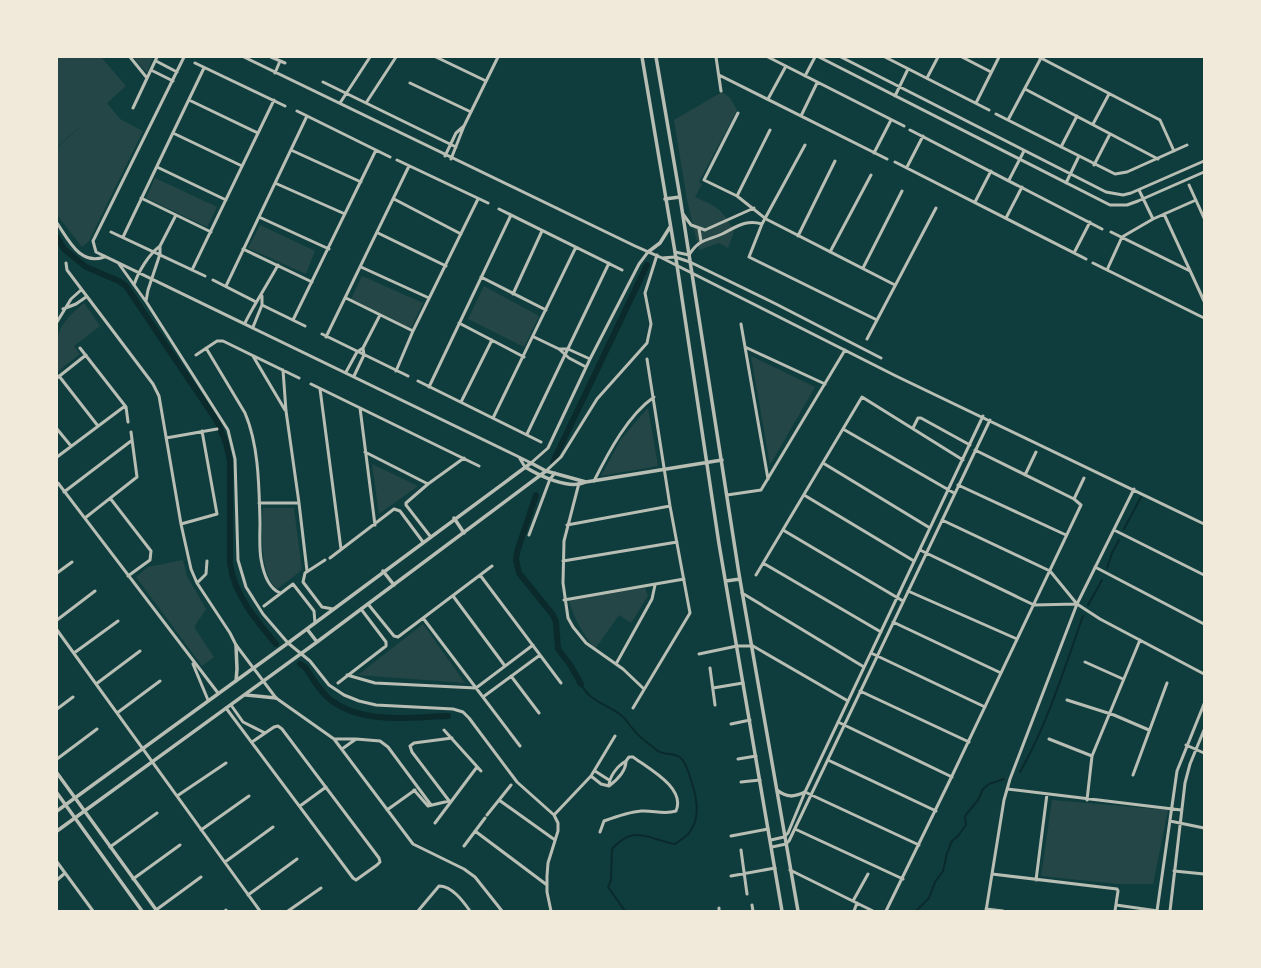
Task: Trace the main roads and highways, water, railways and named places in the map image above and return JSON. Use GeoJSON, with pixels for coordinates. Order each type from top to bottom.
{"type":"FeatureCollection","features":[{"type":"Feature","properties":{"kind":"waterway"},"geometry":{"type":"LineString","coordinates":[[57,237],[64,249],[86,267],[119,281],[126,286],[217,421],[226,443],[230,462],[230,564],[233,576],[236,587],[247,607],[276,644]]}},
{"type":"Feature","properties":{"kind":"waterway"},"geometry":{"type":"LineString","coordinates":[[553,462],[647,265]]}},
{"type":"Feature","properties":{"kind":"waterway"},"geometry":{"type":"LineString","coordinates":[[536,495],[517,552],[516,560],[519,573],[553,615],[556,622],[558,649],[571,666],[581,684]]}},
{"type":"Feature","properties":{"kind":"waterway"},"geometry":{"type":"LineString","coordinates":[[1124,529],[1141,497]]}},
{"type":"Feature","properties":{"kind":"waterway"},"geometry":{"type":"LineString","coordinates":[[1107,568],[1112,553],[1119,540]]}},
{"type":"Feature","properties":{"kind":"waterway"},"geometry":{"type":"LineString","coordinates":[[1088,605],[1102,580]]}},
{"type":"Feature","properties":{"kind":"waterway"},"geometry":{"type":"LineString","coordinates":[[1020,772],[1047,715],[1083,616]]}},
{"type":"Feature","properties":{"kind":"waterway"},"geometry":{"type":"LineString","coordinates":[[300,664],[305,667],[317,686],[328,698],[345,709],[359,714],[388,718],[448,716]]}},
{"type":"Feature","properties":{"kind":"waterway"},"geometry":{"type":"LineString","coordinates":[[581,684],[589,695],[621,715],[638,735],[658,751],[676,755],[681,758],[688,770],[696,798],[697,813],[693,827],[688,834],[675,844],[642,835],[635,835],[620,841],[612,849],[611,880],[608,887],[625,911]]}},
{"type":"Feature","properties":{"kind":"waterway"},"geometry":{"type":"LineString","coordinates":[[916,911],[929,898],[935,882],[943,871],[947,853],[952,841],[958,836],[966,825],[965,816],[978,800],[983,789],[989,784],[1004,779]]}}]}
